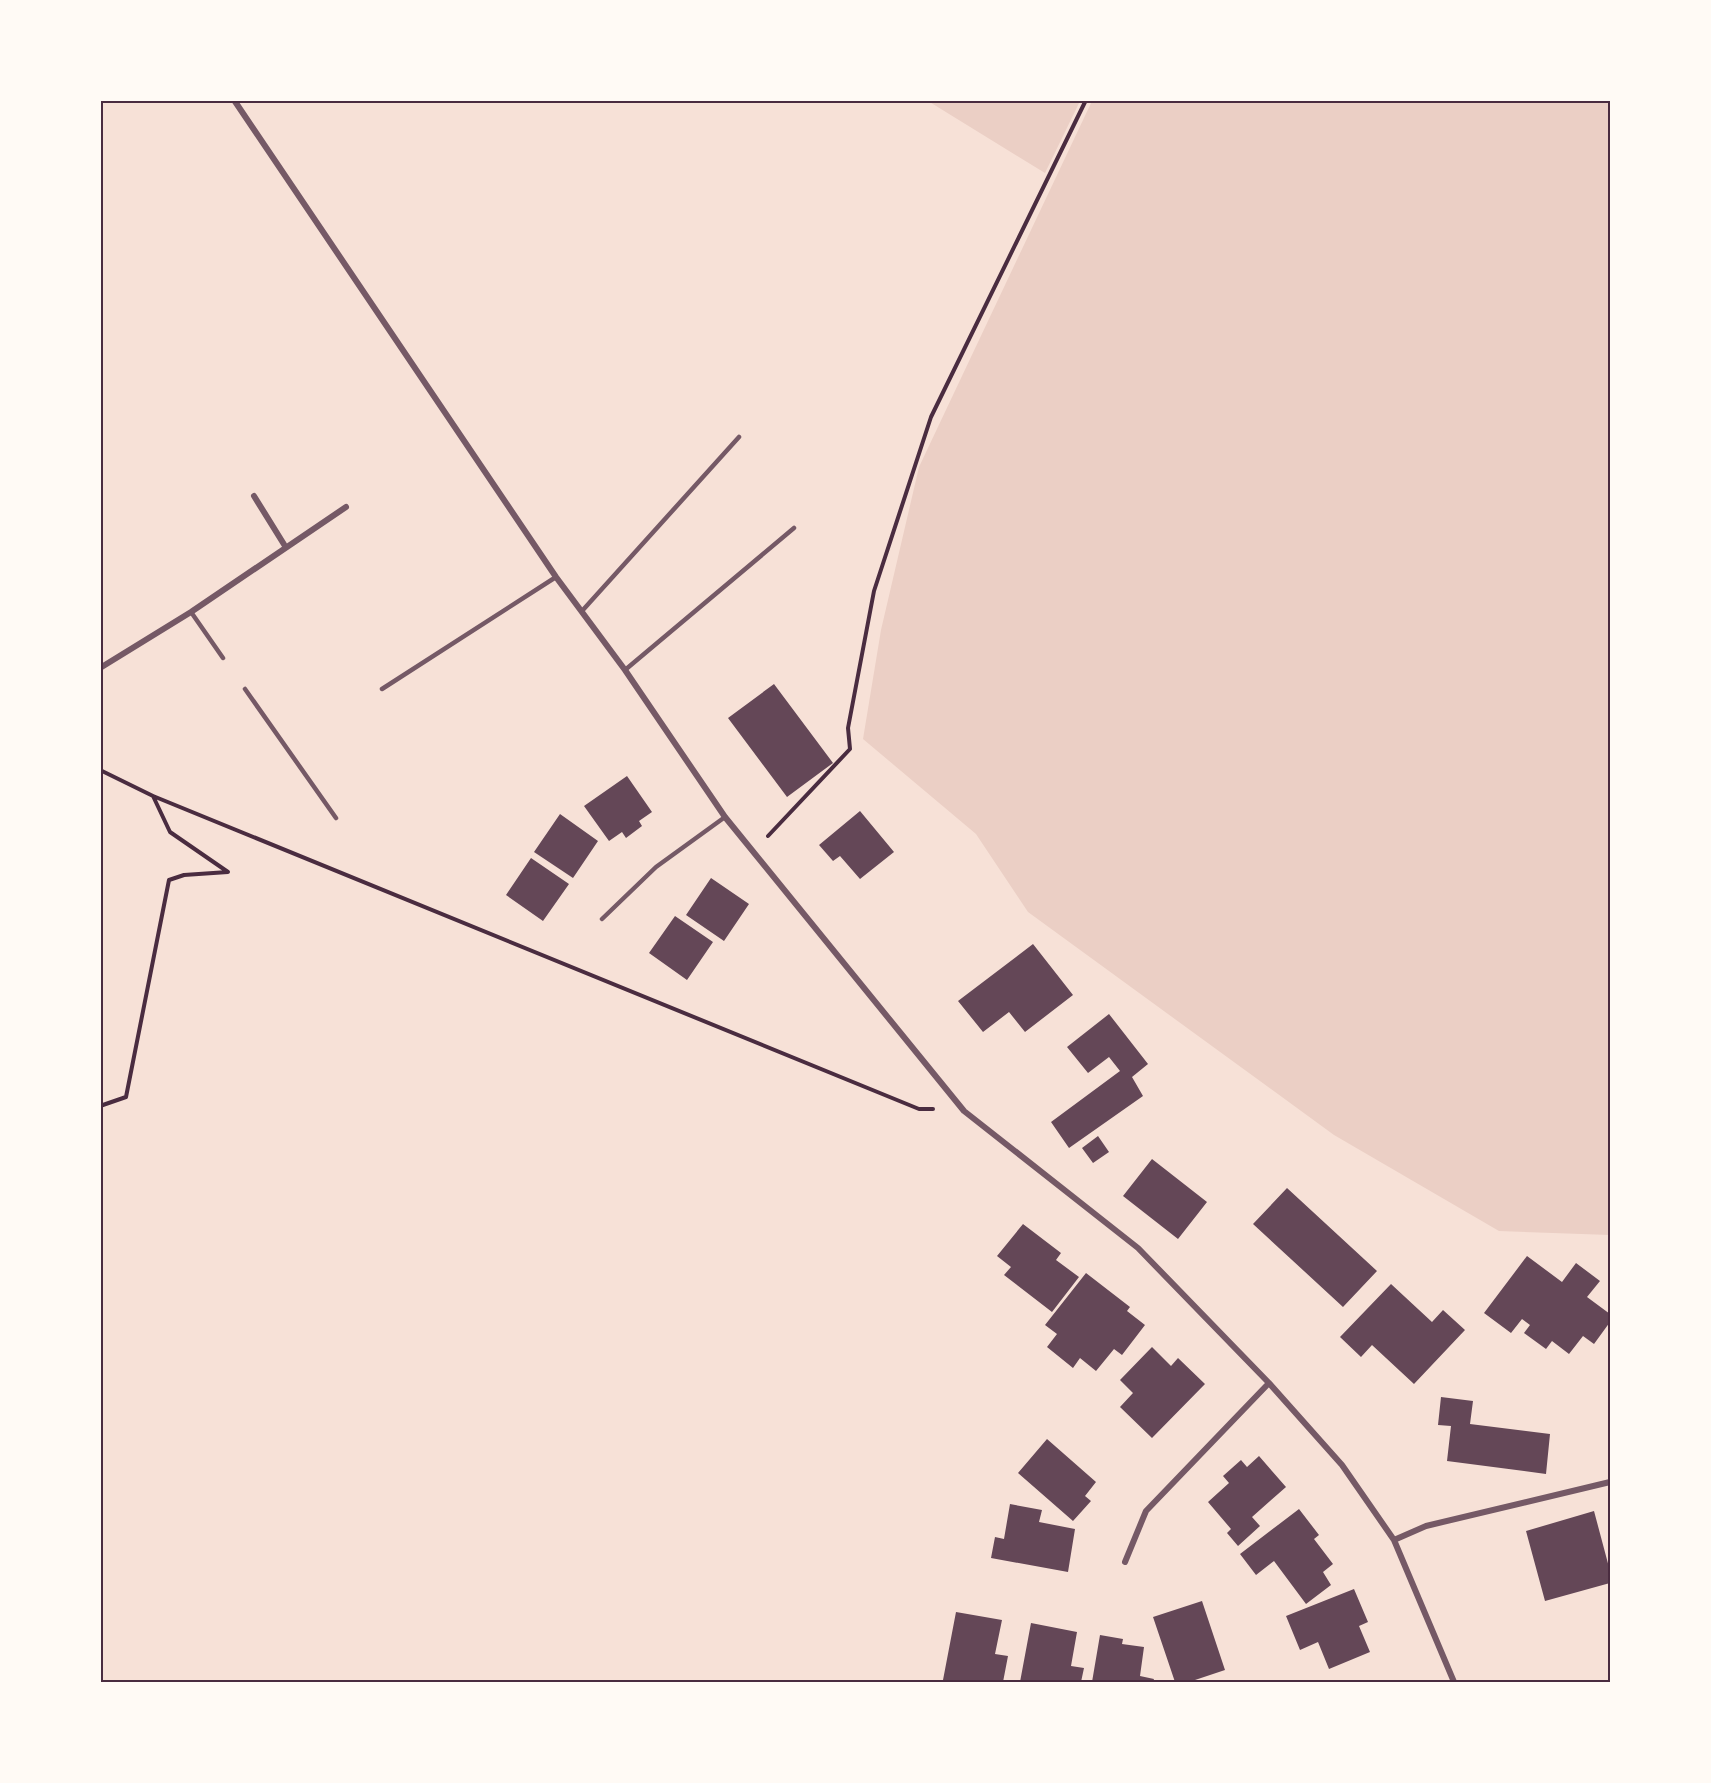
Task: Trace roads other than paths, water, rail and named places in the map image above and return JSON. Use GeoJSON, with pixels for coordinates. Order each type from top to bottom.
{"type":"FeatureCollection","features":[{"type":"Feature","properties":{"kind":"street"},"geometry":{"type":"LineString","coordinates":[[234,100],[556,577],[625,670],[725,818],[964,1111],[1138,1248],[1269,1383],[1342,1465],[1394,1540],[1454,1683]]}},
{"type":"Feature","properties":{"kind":"street"},"geometry":{"type":"LineString","coordinates":[[254,496],[285,546]]}},
{"type":"Feature","properties":{"kind":"street"},"geometry":{"type":"LineString","coordinates":[[100,668],[191,612],[285,546],[346,507]]}},
{"type":"Feature","properties":{"kind":"street"},"geometry":{"type":"LineString","coordinates":[[1125,1562],[1146,1511],[1269,1383]]}},
{"type":"Feature","properties":{"kind":"street"},"geometry":{"type":"LineString","coordinates":[[1394,1540],[1426,1526],[1611,1482]]}},
{"type":"Feature","properties":{"kind":"lane"},"geometry":{"type":"LineString","coordinates":[[582,611],[739,437]]}},
{"type":"Feature","properties":{"kind":"lane"},"geometry":{"type":"LineString","coordinates":[[625,670],[794,528]]}},
{"type":"Feature","properties":{"kind":"lane"},"geometry":{"type":"LineString","coordinates":[[382,689],[556,577]]}},
{"type":"Feature","properties":{"kind":"lane"},"geometry":{"type":"LineString","coordinates":[[191,612],[224,658]]}},
{"type":"Feature","properties":{"kind":"lane"},"geometry":{"type":"LineString","coordinates":[[245,689],[336,818]]}},
{"type":"Feature","properties":{"kind":"lane"},"geometry":{"type":"LineString","coordinates":[[602,920],[656,867],[725,818]]}}]}
